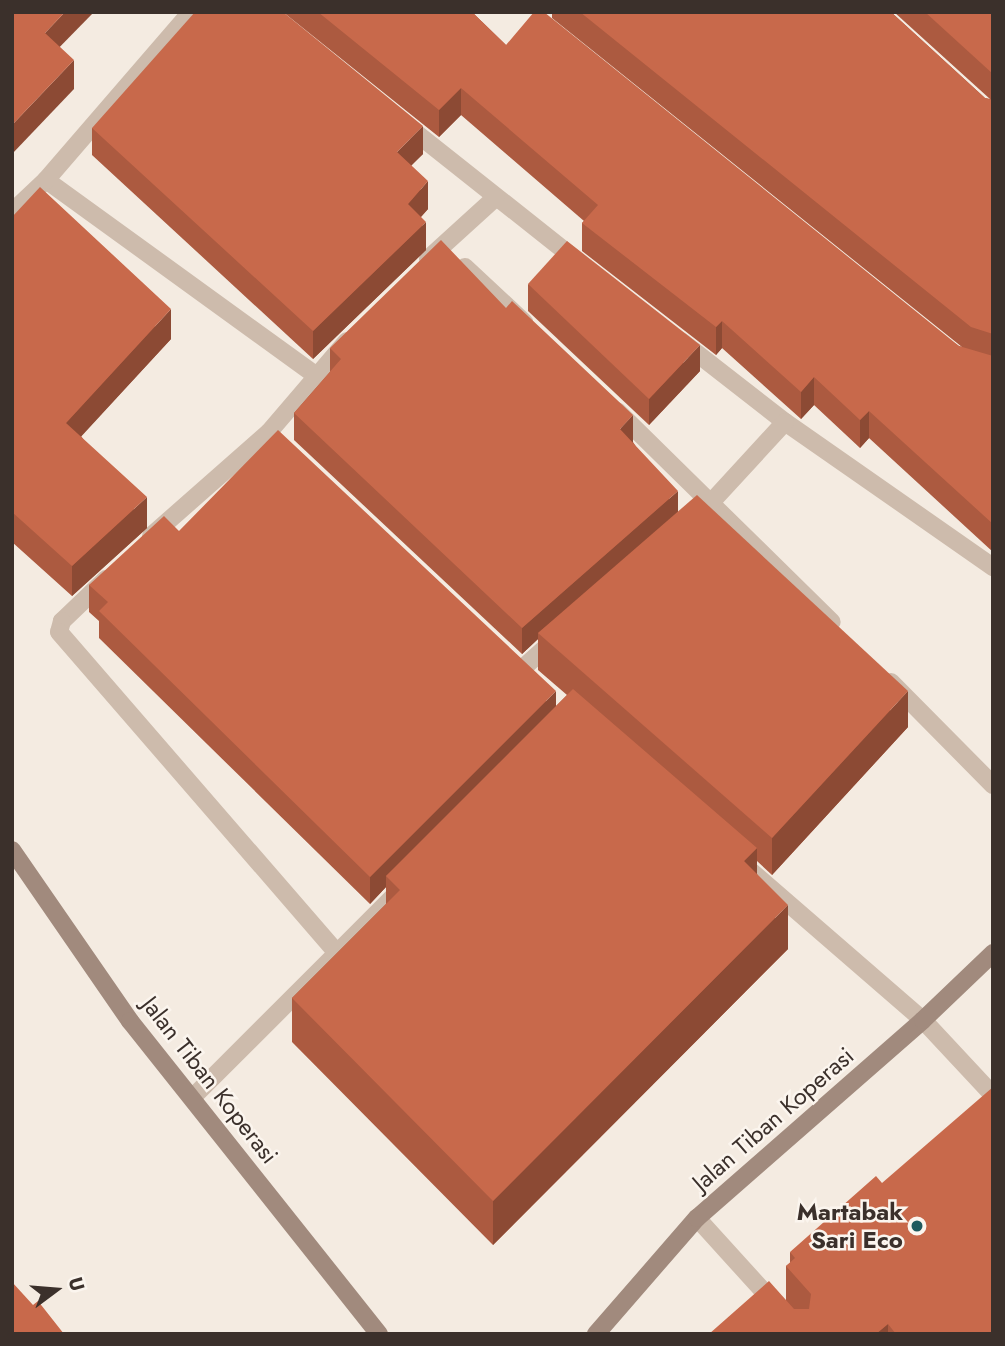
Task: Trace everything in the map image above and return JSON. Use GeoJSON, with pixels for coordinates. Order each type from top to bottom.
{"type":"FeatureCollection","features":[{"type":"Feature","properties":{"kind":"street"},"geometry":{"type":"LineString","coordinates":[[12,212],[46,180],[191,12]]}},
{"type":"Feature","properties":{"kind":"street"},"geometry":{"type":"LineString","coordinates":[[387,109],[495,198],[592,272]]}},
{"type":"Feature","properties":{"kind":"street"},"geometry":{"type":"LineString","coordinates":[[46,180],[314,374]]}},
{"type":"Feature","properties":{"kind":"street"},"geometry":{"type":"LineString","coordinates":[[413,275],[495,198]]}},
{"type":"Feature","properties":{"kind":"street"},"geometry":{"type":"LineString","coordinates":[[442,245],[542,340]]}},
{"type":"Feature","properties":{"kind":"street"},"geometry":{"type":"LineString","coordinates":[[136,550],[274,436],[314,374],[363,324]]}},
{"type":"Feature","properties":{"kind":"street"},"geometry":{"type":"LineString","coordinates":[[667,330],[785,422],[993,567]]}},
{"type":"Feature","properties":{"kind":"street"},"geometry":{"type":"LineString","coordinates":[[603,397],[713,502],[848,638]]}},
{"type":"Feature","properties":{"kind":"street"},"geometry":{"type":"LineString","coordinates":[[693,519],[713,502],[785,422]]}},
{"type":"Feature","properties":{"kind":"street"},"geometry":{"type":"LineString","coordinates":[[117,568],[62,621],[60,632],[337,953]]}},
{"type":"Feature","properties":{"kind":"street"},"geometry":{"type":"LineString","coordinates":[[523,668],[573,624]]}},
{"type":"Feature","properties":{"kind":"street"},"geometry":{"type":"LineString","coordinates":[[877,668],[993,785]]}},
{"type":"Feature","properties":{"kind":"street","name":"Jalan Tiban Koperasi"},"geometry":{"type":"LineString","coordinates":[[12,850],[130,1021],[379,1334]]}},
{"type":"Feature","properties":{"kind":"street"},"geometry":{"type":"LineString","coordinates":[[737,859],[923,1020],[993,1095]]}},
{"type":"Feature","properties":{"kind":"street"},"geometry":{"type":"LineString","coordinates":[[193,1097],[415,874]]}},
{"type":"Feature","properties":{"kind":"street","name":"Jalan Tiban Koperasi"},"geometry":{"type":"LineString","coordinates":[[596,1334],[697,1218],[923,1020],[993,953]]}},
{"type":"Feature","properties":{"kind":"street"},"geometry":{"type":"LineString","coordinates":[[697,1218],[802,1334]]}},
{"type":"Feature","properties":{"kind":"building"},"geometry":{"type":"Polygon","coordinates":[[[12,12],[65,12],[45,33],[74,60],[12,125],[12,12]]]}},
{"type":"Feature","properties":{"kind":"building"},"geometry":{"type":"Polygon","coordinates":[[[195,12],[283,12],[423,126],[397,152],[428,181],[408,204],[426,222],[313,331],[92,128],[195,12]]]}},
{"type":"Feature","properties":{"kind":"building"},"geometry":{"type":"Polygon","coordinates":[[[318,12],[472,12],[506,45],[534,12],[544,12],[959,346],[993,356],[993,524],[869,411],[860,420],[814,377],[801,392],[722,321],[716,327],[582,223],[598,205],[461,88],[439,110],[318,12]]]}},
{"type":"Feature","properties":{"kind":"building"},"geometry":{"type":"Polygon","coordinates":[[[580,12],[891,12],[985,98],[993,100],[993,334],[971,327],[580,12]]]}},
{"type":"Feature","properties":{"kind":"building"},"geometry":{"type":"Polygon","coordinates":[[[925,12],[993,12],[993,74],[925,12]]]}},
{"type":"Feature","properties":{"kind":"building"},"geometry":{"type":"Polygon","coordinates":[[[40,187],[171,309],[66,423],[147,497],[72,566],[12,512],[12,217],[40,187]]]}},
{"type":"Feature","properties":{"kind":"building"},"geometry":{"type":"Polygon","coordinates":[[[441,240],[506,308],[512,301],[633,415],[620,429],[678,491],[522,628],[294,413],[341,359],[330,348],[441,240]]]}},
{"type":"Feature","properties":{"kind":"building"},"geometry":{"type":"Polygon","coordinates":[[[567,241],[700,345],[649,399],[528,284],[567,241]]]}},
{"type":"Feature","properties":{"kind":"building"},"geometry":{"type":"Polygon","coordinates":[[[278,430],[556,691],[370,877],[99,611],[108,602],[89,585],[164,516],[179,531],[278,430]]]}},
{"type":"Feature","properties":{"kind":"building"},"geometry":{"type":"Polygon","coordinates":[[[697,495],[908,691],[772,838],[538,633],[697,495]]]}},
{"type":"Feature","properties":{"kind":"building"},"geometry":{"type":"Polygon","coordinates":[[[573,689],[757,848],[744,861],[788,905],[493,1201],[292,998],[400,890],[386,876],[573,689]]]}},
{"type":"Feature","properties":{"kind":"building"},"geometry":{"type":"Polygon","coordinates":[[[993,1087],[993,1334],[896,1334],[888,1324],[876,1334],[709,1334],[769,1281],[794,1309],[809,1309],[811,1294],[786,1266],[795,1258],[790,1252],[876,1176],[882,1183],[993,1087]]]}},
{"type":"Feature","properties":{"kind":"building"},"geometry":{"type":"Polygon","coordinates":[[[12,1282],[33,1305],[38,1301],[64,1334],[12,1334],[12,1282]]]}},
{"type":"Feature","properties":{"kind":"place","name":"Martabak Sari Eco"},"geometry":{"type":"Point","coordinates":[917,1226]}}]}
